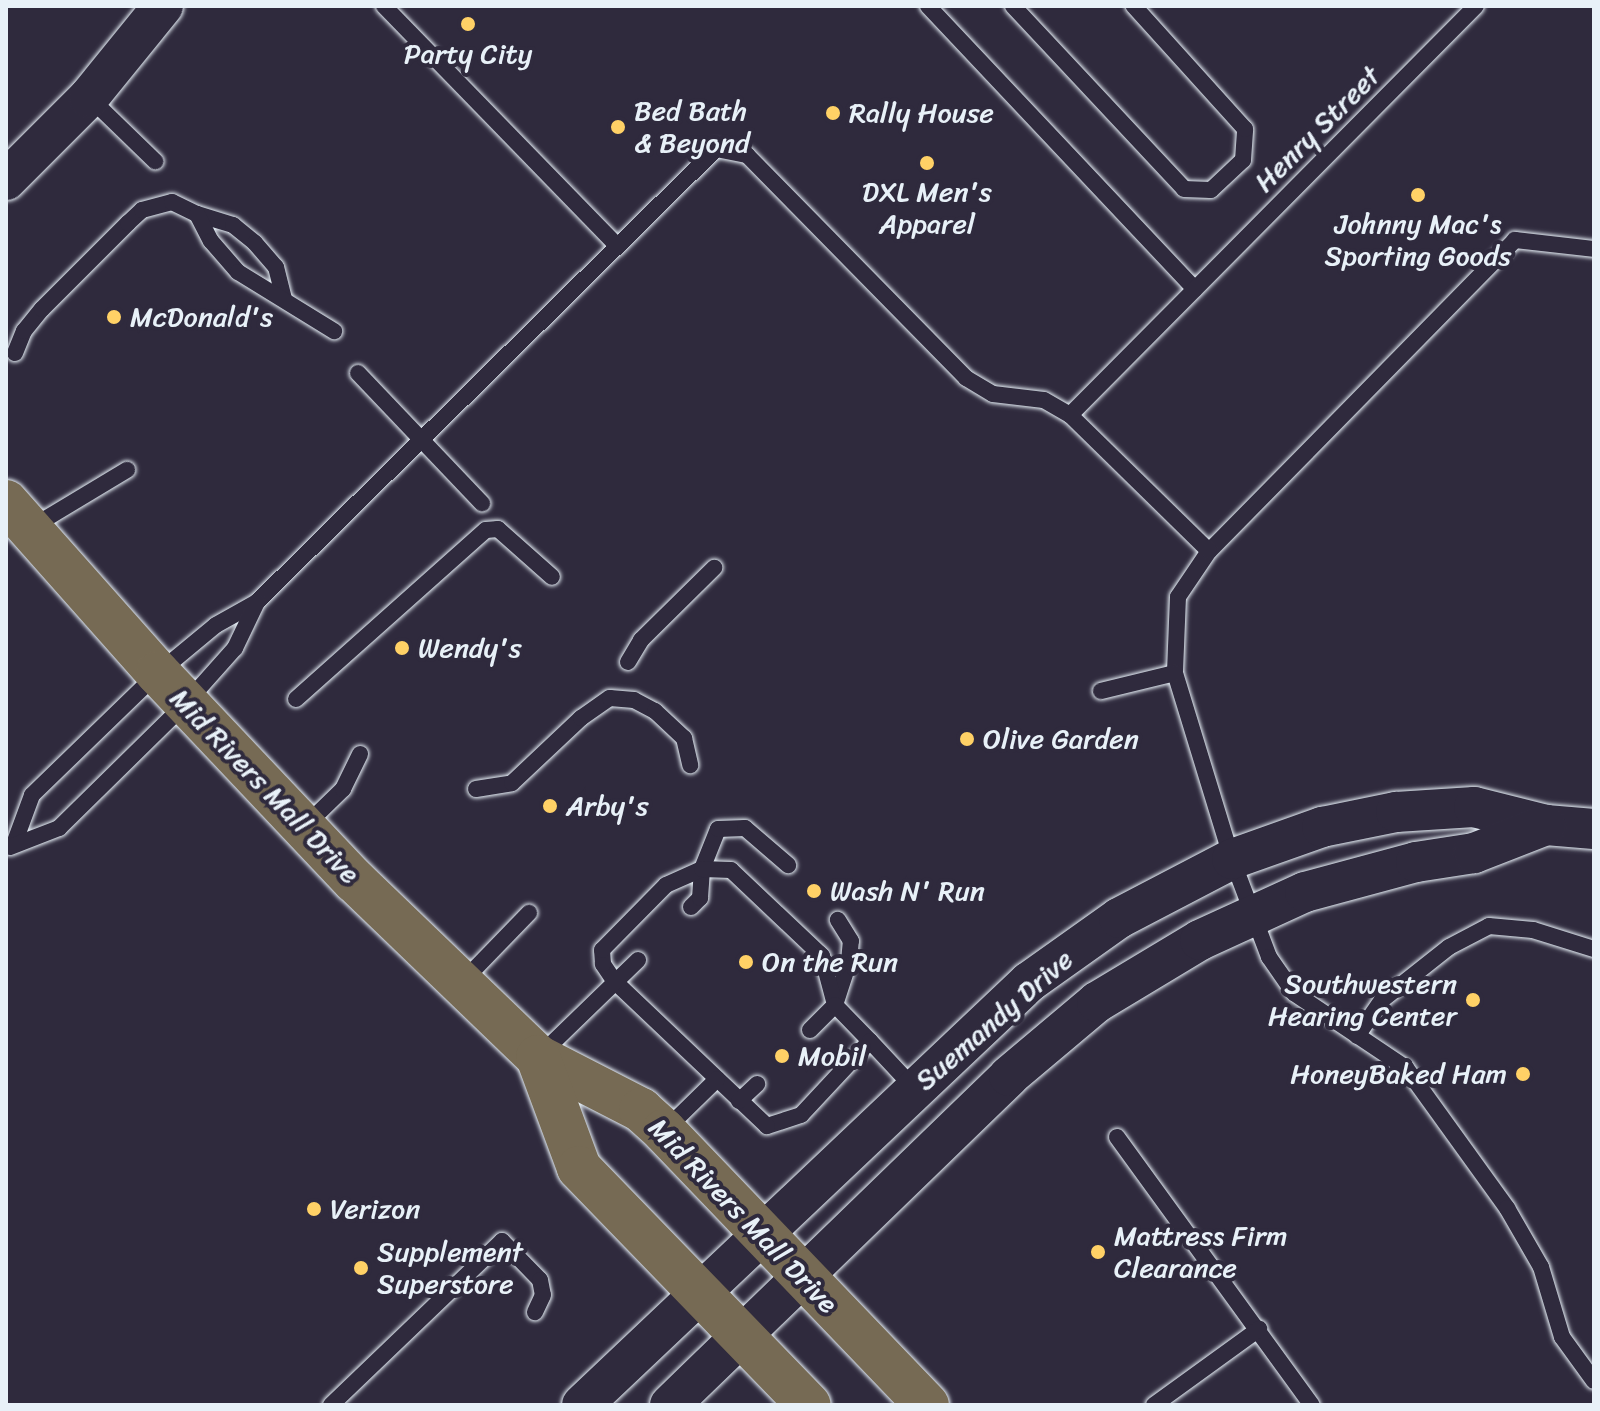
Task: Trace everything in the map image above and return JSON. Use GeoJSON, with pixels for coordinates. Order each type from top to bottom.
{"type":"FeatureCollection","features":[{"type":"Feature","properties":{"kind":"main road","name":"Mid Rivers Mall Drive"},"geometry":{"type":"LineString","coordinates":[[19,514],[172,688],[305,826],[538,1057],[641,1110],[763,1232],[927,1405]]}},
{"type":"Feature","properties":{"kind":"main road","name":"Mid Rivers Mall Drive"},"geometry":{"type":"LineString","coordinates":[[538,1057],[579,1168],[809,1405]]}},
{"type":"Feature","properties":{"kind":"street"},"geometry":{"type":"LineString","coordinates":[[6,180],[89,97],[163,6]]}},
{"type":"Feature","properties":{"kind":"street","name":"Suemandy Drive"},"geometry":{"type":"LineString","coordinates":[[582,1405],[1029,982],[1119,918],[1232,859],[1322,827],[1396,812],[1474,807],[1546,825],[1594,829]]}},
{"type":"Feature","properties":{"kind":"street","name":"Suemandy Drive"},"geometry":{"type":"LineString","coordinates":[[670,1405],[1009,1076],[1097,1002],[1200,940],[1305,892],[1416,862],[1474,853],[1546,825]]}},
{"type":"Feature","properties":{"kind":"lane"},"geometry":{"type":"LineString","coordinates":[[384,6],[617,246]]}},
{"type":"Feature","properties":{"kind":"lane"},"geometry":{"type":"LineString","coordinates":[[928,6],[1195,289]]}},
{"type":"Feature","properties":{"kind":"lane"},"geometry":{"type":"LineString","coordinates":[[1013,6],[1184,189],[1211,190],[1243,160],[1245,129],[1134,6]]}},
{"type":"Feature","properties":{"kind":"lane","name":"Henry Street"},"geometry":{"type":"LineString","coordinates":[[1070,415],[1476,6]]}},
{"type":"Feature","properties":{"kind":"lane"},"geometry":{"type":"LineString","coordinates":[[89,97],[155,161]]}},
{"type":"Feature","properties":{"kind":"lane"},"geometry":{"type":"LineString","coordinates":[[10,847],[59,828],[172,688],[216,625],[257,602],[420,437],[716,149],[747,155],[966,378],[993,394],[1044,400],[1070,415],[1209,551]]}},
{"type":"Feature","properties":{"kind":"lane"},"geometry":{"type":"LineString","coordinates":[[15,353],[24,331],[42,309],[142,210],[172,202],[197,214],[233,225],[255,243],[276,267],[284,298]]}},
{"type":"Feature","properties":{"kind":"lane"},"geometry":{"type":"LineString","coordinates":[[197,214],[211,241],[238,272],[334,331]]}},
{"type":"Feature","properties":{"kind":"lane"},"geometry":{"type":"LineString","coordinates":[[1594,249],[1515,240],[1209,551],[1178,597],[1175,673],[1232,859],[1269,957],[1294,993],[1406,1068],[1507,1208],[1541,1267],[1562,1337],[1594,1381]]}},
{"type":"Feature","properties":{"kind":"lane"},"geometry":{"type":"LineString","coordinates":[[358,373],[482,503]]}},
{"type":"Feature","properties":{"kind":"lane"},"geometry":{"type":"LineString","coordinates":[[19,514],[127,470]]}},
{"type":"Feature","properties":{"kind":"lane"},"geometry":{"type":"LineString","coordinates":[[296,699],[486,530],[498,529],[552,577]]}},
{"type":"Feature","properties":{"kind":"lane"},"geometry":{"type":"LineString","coordinates":[[628,662],[641,640],[714,568]]}},
{"type":"Feature","properties":{"kind":"lane"},"geometry":{"type":"LineString","coordinates":[[10,847],[32,795],[172,688],[235,648],[257,602]]}},
{"type":"Feature","properties":{"kind":"lane"},"geometry":{"type":"LineString","coordinates":[[1101,691],[1175,673]]}},
{"type":"Feature","properties":{"kind":"lane"},"geometry":{"type":"LineString","coordinates":[[476,789],[512,783],[581,718],[610,698],[634,700],[655,711],[684,738],[690,765]]}},
{"type":"Feature","properties":{"kind":"lane"},"geometry":{"type":"LineString","coordinates":[[305,826],[343,789],[360,754]]}},
{"type":"Feature","properties":{"kind":"lane"},"geometry":{"type":"LineString","coordinates":[[691,907],[700,898],[702,869],[718,829],[730,825],[759,835],[788,865]]}},
{"type":"Feature","properties":{"kind":"lane"},"geometry":{"type":"LineString","coordinates":[[870,1041],[786,1124],[767,1126],[615,982],[603,964],[602,950],[666,885],[702,869],[731,870],[822,956],[835,1005],[870,1041],[914,1088]]}},
{"type":"Feature","properties":{"kind":"lane"},"geometry":{"type":"LineString","coordinates":[[463,982],[529,913]]}},
{"type":"Feature","properties":{"kind":"lane"},"geometry":{"type":"LineString","coordinates":[[810,1030],[835,1005],[851,941],[838,920]]}},
{"type":"Feature","properties":{"kind":"lane"},"geometry":{"type":"LineString","coordinates":[[1357,1036],[1382,1000],[1449,947],[1489,926],[1533,930],[1594,949]]}},
{"type":"Feature","properties":{"kind":"lane"},"geometry":{"type":"LineString","coordinates":[[538,1057],[638,960]]}},
{"type":"Feature","properties":{"kind":"lane"},"geometry":{"type":"LineString","coordinates":[[664,1131],[717,1079]]}},
{"type":"Feature","properties":{"kind":"lane"},"geometry":{"type":"LineString","coordinates":[[739,1101],[757,1084]]}},
{"type":"Feature","properties":{"kind":"lane"},"geometry":{"type":"LineString","coordinates":[[1117,1137],[1312,1405]]}},
{"type":"Feature","properties":{"kind":"lane"},"geometry":{"type":"LineString","coordinates":[[331,1405],[502,1241],[540,1280],[543,1295],[535,1312]]}},
{"type":"Feature","properties":{"kind":"lane"},"geometry":{"type":"LineString","coordinates":[[1154,1405],[1259,1329]]}},
{"type":"Feature","properties":{"kind":"place","name":"Party City"},"geometry":{"type":"Point","coordinates":[468,24]}},
{"type":"Feature","properties":{"kind":"place","name":"Rally House"},"geometry":{"type":"Point","coordinates":[833,113]}},
{"type":"Feature","properties":{"kind":"place","name":"Bed Bath & Beyond"},"geometry":{"type":"Point","coordinates":[618,127]}},
{"type":"Feature","properties":{"kind":"place","name":"DXL Men's Apparel"},"geometry":{"type":"Point","coordinates":[927,163]}},
{"type":"Feature","properties":{"kind":"place","name":"Johnny Mac's Sporting Goods"},"geometry":{"type":"Point","coordinates":[1418,195]}},
{"type":"Feature","properties":{"kind":"place","name":"McDonald's"},"geometry":{"type":"Point","coordinates":[114,317]}},
{"type":"Feature","properties":{"kind":"place","name":"Wendy's"},"geometry":{"type":"Point","coordinates":[402,648]}},
{"type":"Feature","properties":{"kind":"place","name":"Olive Garden"},"geometry":{"type":"Point","coordinates":[967,739]}},
{"type":"Feature","properties":{"kind":"place","name":"Arby's"},"geometry":{"type":"Point","coordinates":[550,806]}},
{"type":"Feature","properties":{"kind":"place","name":"Wash N' Run"},"geometry":{"type":"Point","coordinates":[814,891]}},
{"type":"Feature","properties":{"kind":"place","name":"On the Run"},"geometry":{"type":"Point","coordinates":[746,962]}},
{"type":"Feature","properties":{"kind":"place","name":"Southwestern Hearing Center"},"geometry":{"type":"Point","coordinates":[1473,1000]}},
{"type":"Feature","properties":{"kind":"place","name":"Mobil"},"geometry":{"type":"Point","coordinates":[782,1056]}},
{"type":"Feature","properties":{"kind":"place","name":"HoneyBaked Ham"},"geometry":{"type":"Point","coordinates":[1523,1074]}},
{"type":"Feature","properties":{"kind":"place","name":"Verizon"},"geometry":{"type":"Point","coordinates":[314,1209]}},
{"type":"Feature","properties":{"kind":"place","name":"Mattress Firm Clearance"},"geometry":{"type":"Point","coordinates":[1098,1252]}},
{"type":"Feature","properties":{"kind":"place","name":"Supplement Superstore"},"geometry":{"type":"Point","coordinates":[361,1268]}}]}
